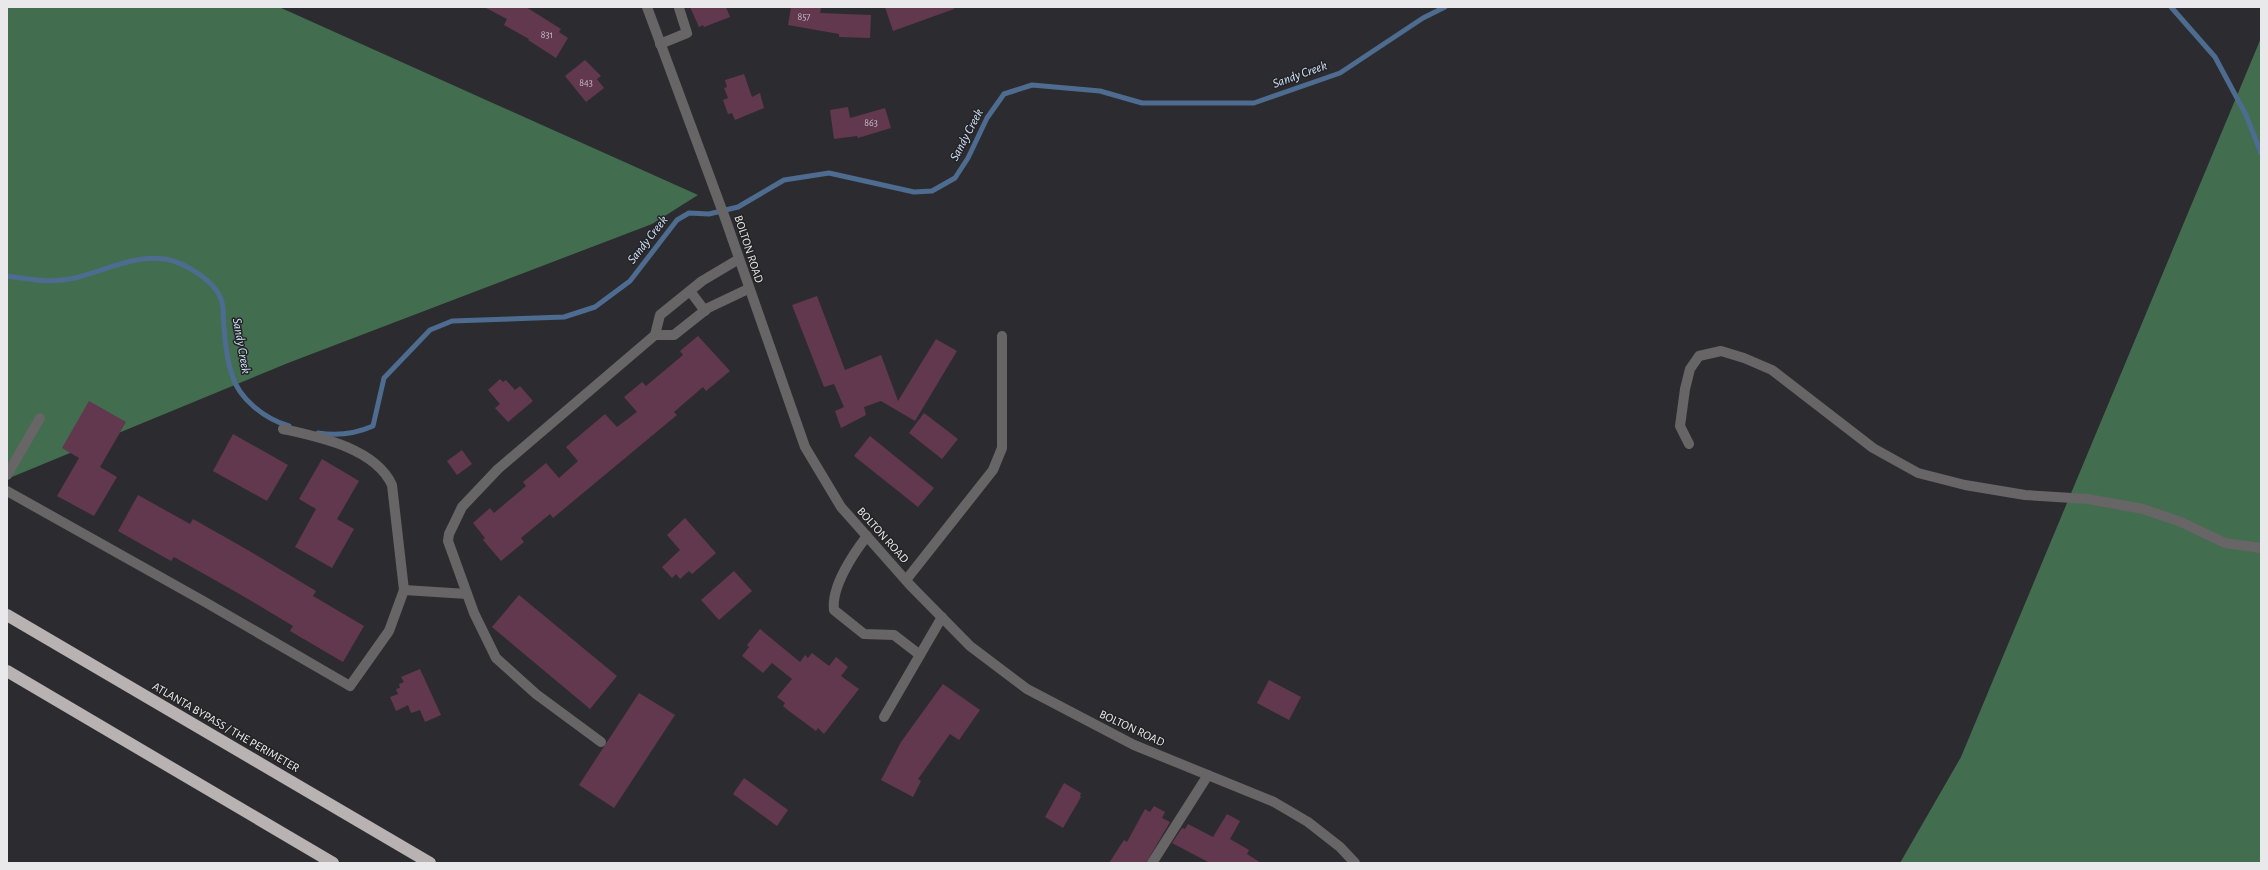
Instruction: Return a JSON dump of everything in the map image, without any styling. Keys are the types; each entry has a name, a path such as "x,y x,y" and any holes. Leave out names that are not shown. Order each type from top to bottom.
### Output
{"highway":[{"name":"ATLANTA BYPASS / THE PERIMETER","path":"7,615 430,863"},
{"path":"7,671 333,863"}],"street":[{"name":"BOLTON ROAD","path":"647,7 725,218 748,289 805,447 841,507 906,580 970,646 1028,690 1134,745 1274,802 1308,822 1340,847 1355,863"},
{"path":"660,44 686,33 679,8"},
{"path":"601,742 536,694 496,658 474,613 448,541 449,534 462,507 498,469 655,335 660,315 723,267 739,260"},
{"path":"655,335 674,335 705,311 748,289"},
{"path":"690,291 705,311"},
{"path":"906,580 993,470 1002,448 1002,336"},
{"path":"1689,444 1680,426 1685,389 1690,369 1699,356 1720,351 1744,358 1772,370 1873,448 1918,473 1965,485 2002,491 2088,499 2143,509 2181,522 2225,543 2261,548"},
{"path":"7,475 40,418"},
{"path":"7,491 205,602 350,686 389,631 404,590 392,485 386,473 375,462 328,439 283,429"},
{"path":"867,536 856,550 836,588 833,601 834,610 864,634 894,635 920,655"},
{"path":"404,590 467,594"},
{"path":"884,717 942,617"},
{"path":"1152,863 1208,775"}],"green space":[{"path":"7,7 279,7 698,195 652,224 288,363 7,479"},
{"path":"2261,38 2261,863 1900,863 1961,757"}],"building":[{"path":"484,7 526,7 561,29 559,32 568,38 556,58 528,40 529,39 504,25 507,19"},
{"path":"690,7 726,7 730,17 704,27 703,25 699,27"},
{"path":"791,7 821,8 820,13 871,15 870,38 839,37 839,34 788,25"},
{"path":"885,7 954,7 954,9 893,31"},
{"path":"585,60 601,76 597,79 604,88 586,102 565,76"},
{"path":"744,74 752,97 760,93 764,108 735,120 732,113 728,114 723,100 728,98 724,88 727,87 725,80"},
{"path":"848,107 850,118 885,108 891,128 858,138 857,136 834,139 830,110"},
{"path":"817,296 845,370 881,355 898,401 936,339 957,351 915,421 881,401 864,407 866,415 841,428 835,411 844,407 834,384 824,387 792,305"},
{"path":"698,336 730,371 706,391 703,387 674,412 677,415 553,518 550,514 521,538 524,542 501,561 483,540 485,538 473,523 490,508 494,513 526,486 523,482 546,463 559,478 578,461 566,447 605,414 617,427 637,412 624,397 642,382 646,386 683,355 680,351"},
{"path":"500,379 503,382 506,380 515,390 520,386 533,401 508,422 495,408 500,404 488,390"},
{"path":"89,401 126,422 100,467 117,477 94,516 57,496 79,458 62,448"},
{"path":"924,413 958,439 942,459 909,433"},
{"path":"233,434 288,465 267,501 213,471"},
{"path":"870,436 934,488 918,507 854,456"},
{"path":"462,450 472,464 457,475 447,461"},
{"path":"322,459 359,481 337,519 354,529 332,568 295,547 316,509 299,499"},
{"path":"138,495 190,524 193,519 246,549 316,591 313,596 364,626 343,662 290,631 293,626 243,596 174,557 171,561 118,531"},
{"path":"685,518 716,553 692,574 689,571 680,579 676,574 672,578 662,567 680,550 667,535"},
{"path":"734,571 752,591 719,620 701,600"},
{"path":"519,595 617,676 590,709 492,627"},
{"path":"760,629 800,662 805,655 808,658 812,653 829,666 836,657 848,667 841,676 859,689 824,734 818,728 816,731 789,711 783,706 785,703 777,697 792,679 772,663 763,673 742,656 749,647 747,645"},
{"path":"420,669 441,715 425,722 420,710 411,713 408,705 396,711 390,697 398,694 396,689 400,688 399,684 404,682 401,677"},
{"path":"1269,680 1301,697 1289,720 1257,703"},
{"path":"943,684 980,710 959,740 950,734 918,779 921,781 913,797 881,780 901,742"},
{"path":"639,693 675,715 614,808 579,785"},
{"path":"744,778 788,810 777,826 733,794"},
{"path":"1064,783 1081,793 1081,797 1063,828 1045,817"},
{"path":"1154,806 1165,812 1162,818 1170,822 1146,863 1109,863 1124,840 1127,842 1145,809 1150,812"},
{"path":"1227,814 1240,821 1230,839 1249,850 1247,854 1261,863 1210,863 1172,843 1182,828 1185,829 1188,824 1213,837"}],"waterway":[{"name":"Sandy Creek","path":"318,433 346,434 373,426 384,378 430,330 452,321 564,317 595,307 630,281 677,220 689,213 709,214 738,207 784,180 829,173 914,192 932,191 955,178 968,158 987,118 1004,94 1032,85 1100,91 1142,103 1254,103 1340,73 1423,18 1445,7"},
{"path":"2171,7 2215,57 2246,115 2261,153"},
{"name":"Sandy Creek","path":"7,276 54,281 82,276 141,259 165,259 181,264 199,274 214,288 219,295 223,306 226,351 235,384 240,392 262,413 280,423 289,426"}]}
